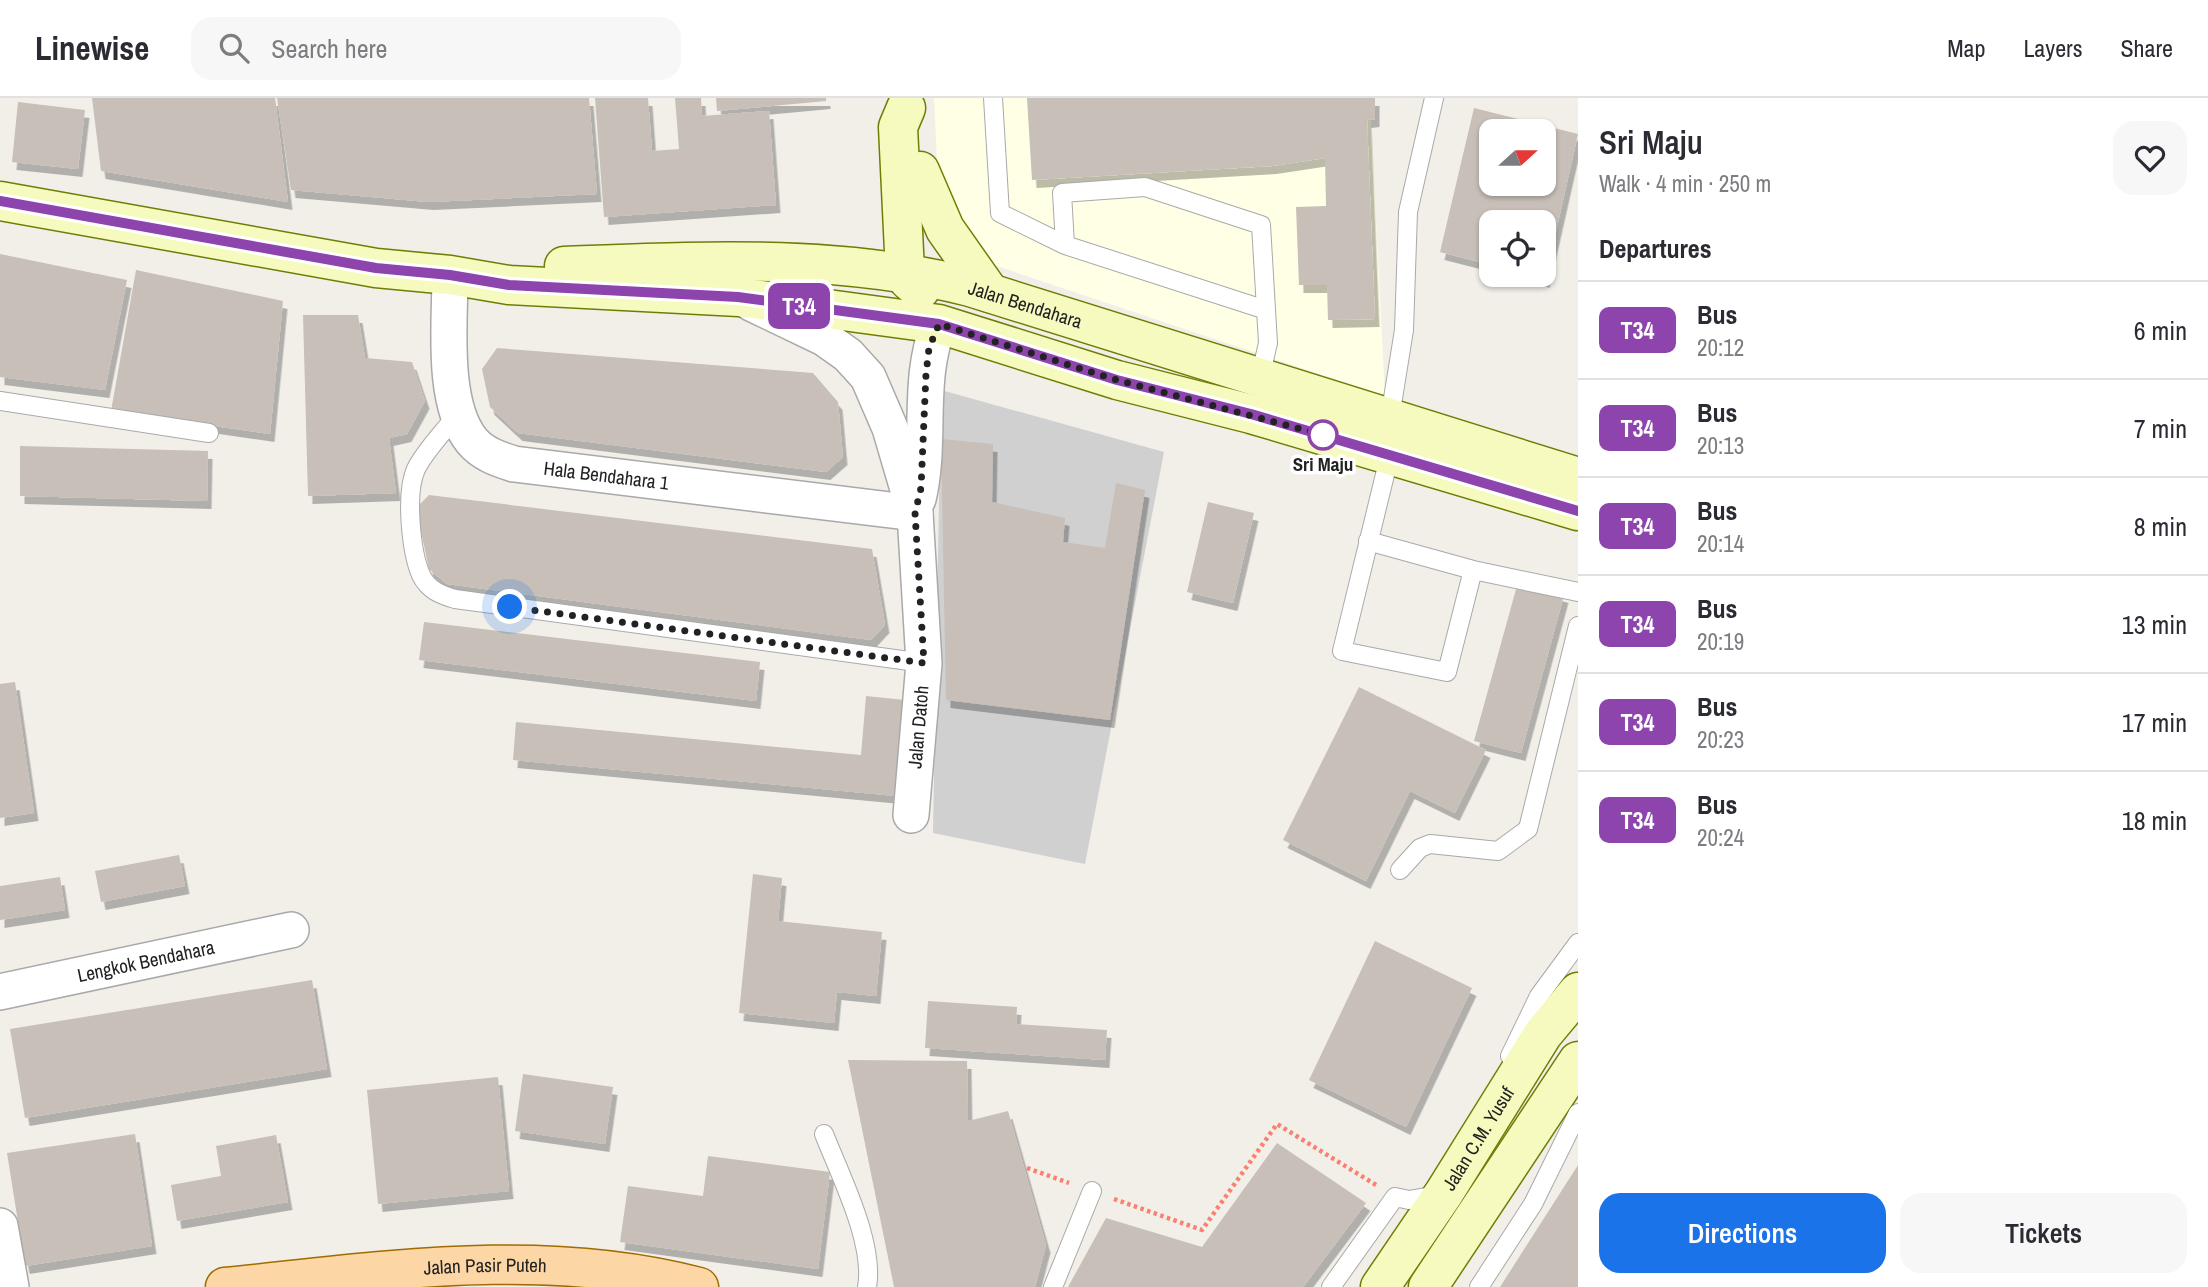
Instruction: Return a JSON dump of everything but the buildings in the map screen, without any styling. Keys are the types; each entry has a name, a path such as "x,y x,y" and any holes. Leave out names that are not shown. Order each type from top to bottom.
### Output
{"main road":[{"path":"738,297 790,292 896,295 916,279 920,171 916,125 906,103"},
{"path":"906,103 898,127 904,226 916,279 942,304 1008,326 1045,344 1080,368"},
{"path":"920,171 945,229 990,293"},
{"name":"Jalan Bendahara","path":"0,201 376,268 450,275 509,285 738,297 939,324 1080,368 1251,414 1578,511"},
{"path":"756,262 870,243 904,226"},
{"name":"Jalan Bendahara","path":"450,275 509,267 756,262 916,279 990,293 1578,477"},
{"name":"Jalan C.M. Yusuf","path":"1380,1287 1544,1034 1578,992"},
{"name":"Jalan C.M. Yusuf","path":"1428,1287 1578,1060"},
{"name":"Jalan Pasir Puteh","path":"225,1287 445,1265 560,1275 655,1275 699,1287"}],"street":[{"name":"Hala Bendahara 1","path":"450,275 451,376 458,413 471,440 491,457 514,464 915,513"},
{"name":"Jalan Datoh","path":"738,297 824,338 848,355 867,377 890,428 915,513 924,663 911,815"},
{"name":"Jalan Datoh","path":"915,513 921,488 929,348 939,324"},
{"name":"Lengkok Bendahara","path":"0,992 291,930"},
{"path":"0,1226 12,1287"}],"lane":[{"path":"993,98 1000,213 1066,245 1266,310"},
{"path":"1390,417 1404,330 1408,212 1434,98"},
{"path":"1066,245 1062,194 1146,187 1261,225 1268,343 1251,414"},
{"path":"0,401 209,433"},
{"path":"458,413 416,469 411,495 411,523 421,576 436,593 455,599 924,663"},
{"path":"1390,454 1342,651 1447,672 1473,570"},
{"path":"1368,541 1473,570 1578,592"},
{"path":"1400,870 1420,848 1430,844 1498,851 1528,829 1578,626"},
{"path":"1331,1287 1395,1197 1409,1200 1451,1181 1539,996 1578,943"},
{"path":"1479,1287 1533,1204 1578,1112"},
{"path":"824,1134 853,1205 863,1244 867,1287"},
{"path":"1053,1287 1093,1191"}],"path":[{"path":"1027,1168 1202,1230 1277,1124 1395,1197"}],"shaded area":[{"path":"934,98 1370,98 1385,396 991,264 938,183"},
{"path":"941,390 1164,452 1085,864 933,833"}],"bus line":[{"name":"T34","path":"0,201 376,268 450,275 509,285 738,297 939,324 1117,380 1251,414 1578,511"}],"place":[{"name":"Sri Maju","path":"1323,435"}],"route":[{"path":"510,607 924,663 915,513 921,488 929,348 939,324 1117,380 1323,435"}]}
